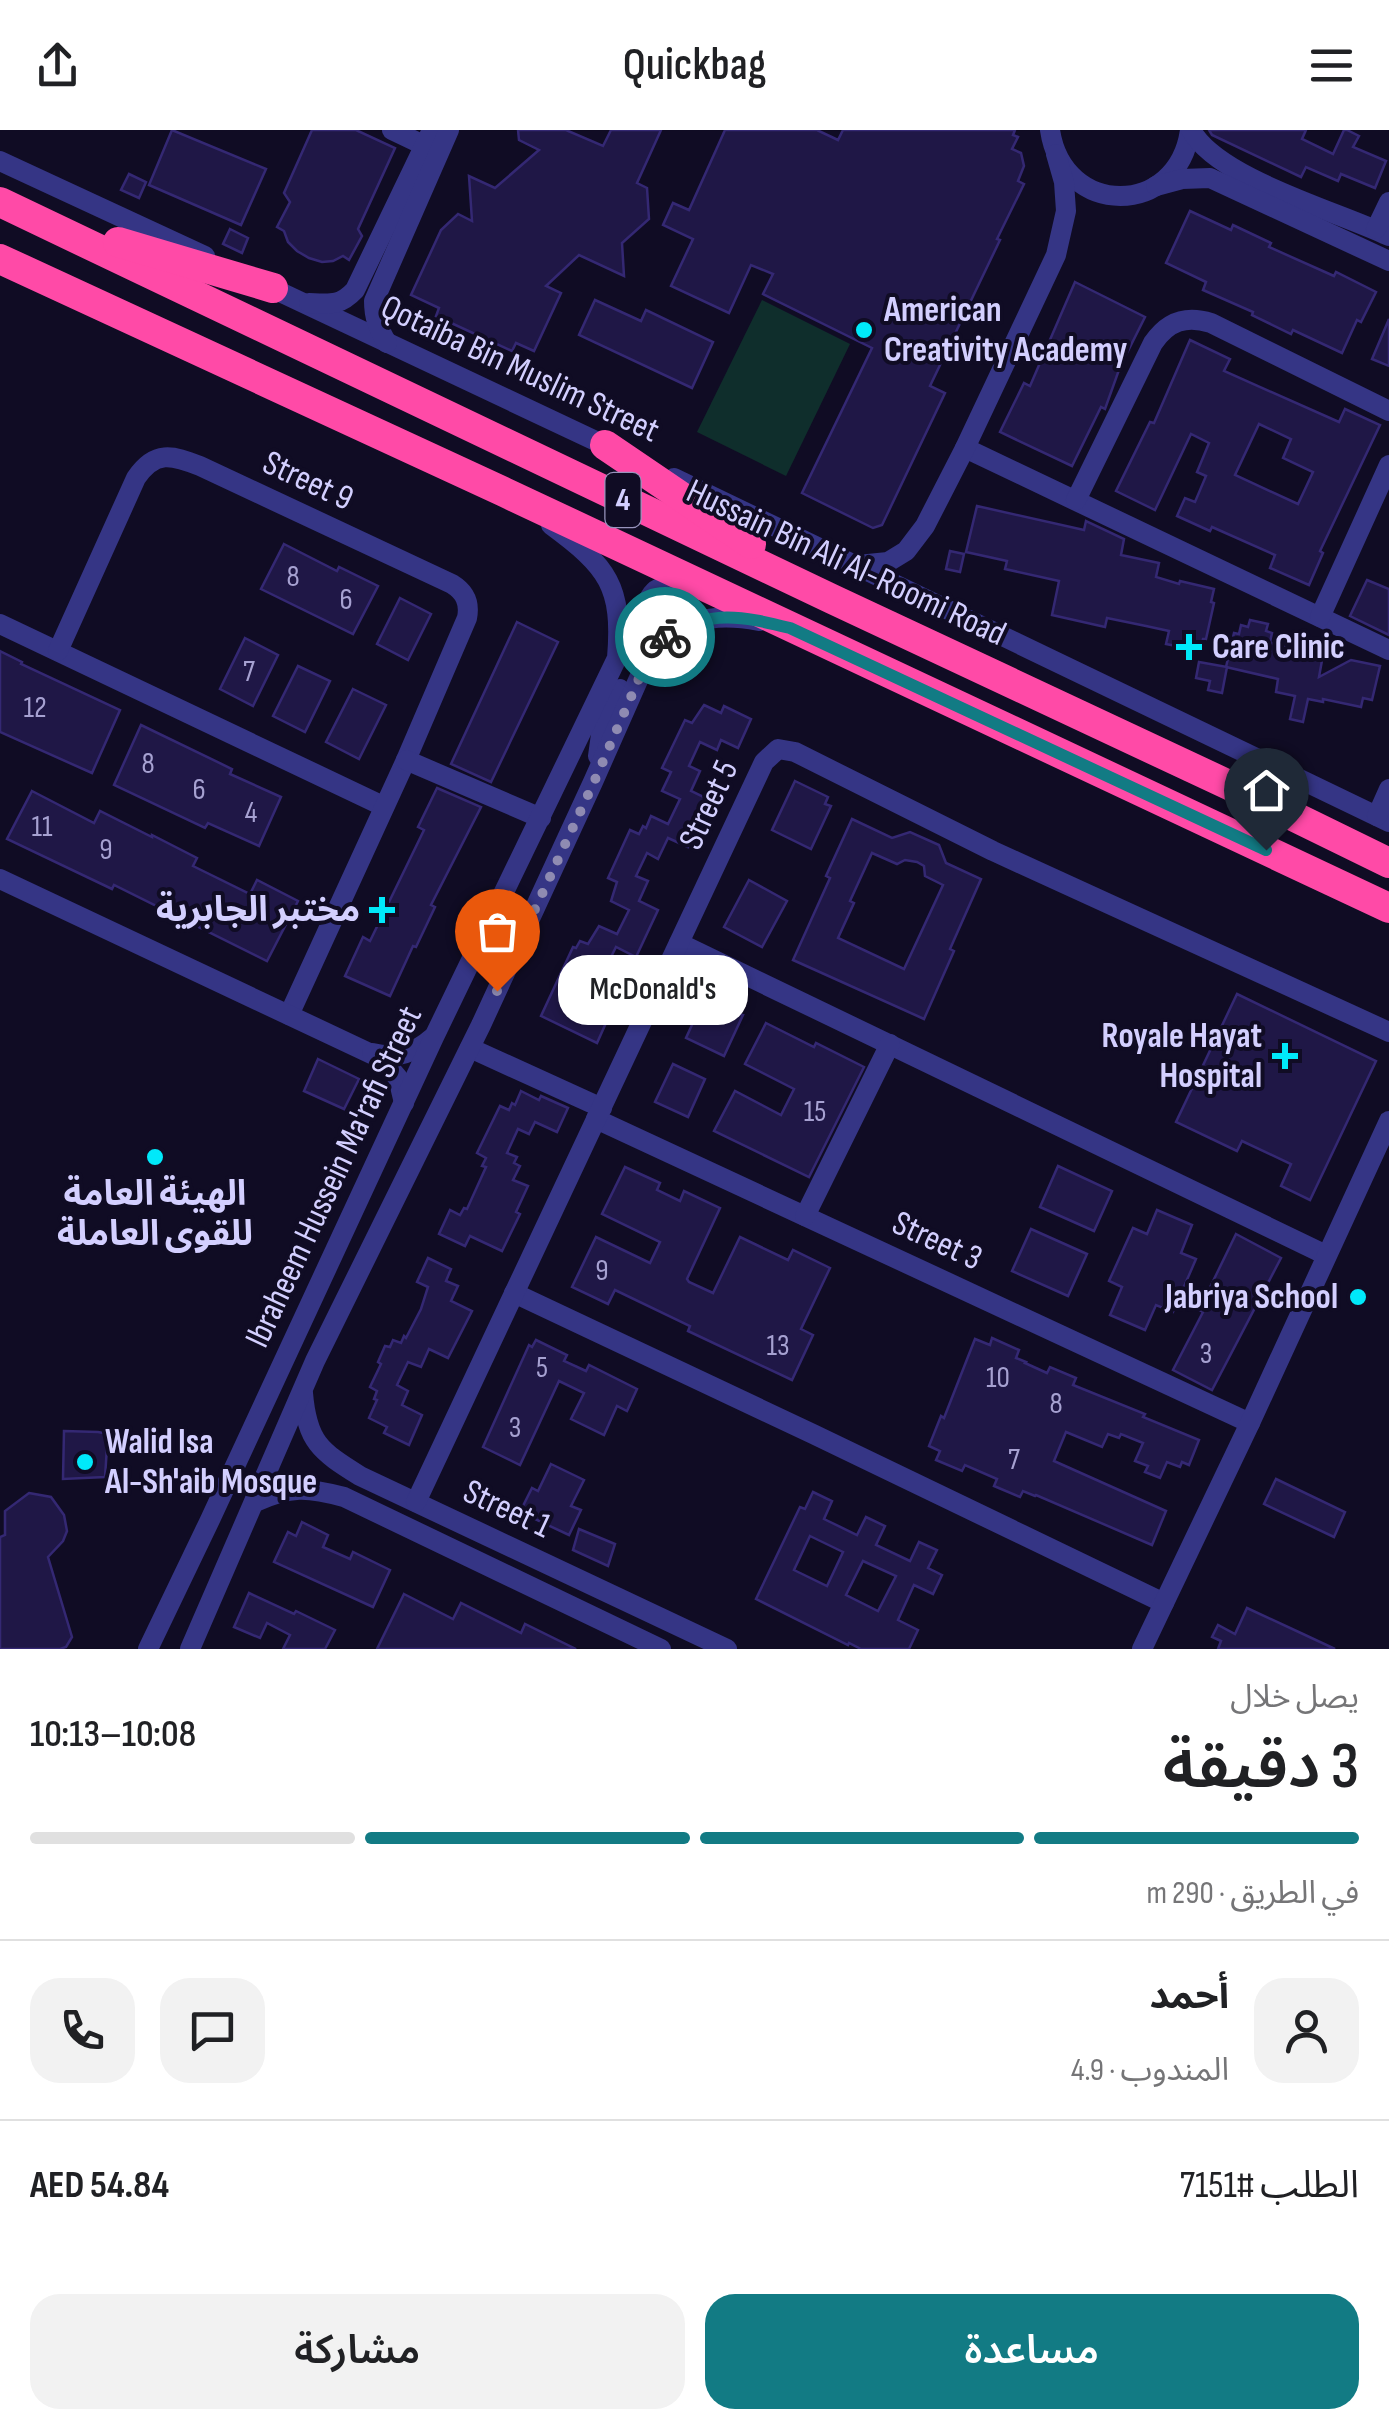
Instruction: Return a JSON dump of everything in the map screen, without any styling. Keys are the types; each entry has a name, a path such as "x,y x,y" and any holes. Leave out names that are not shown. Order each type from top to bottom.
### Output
{"highway":[{"name":"Hussain Bin Ali Al-Roomi Road","path":"0,202 1389,863"},
{"path":"28,216 273,288"},
{"name":"4","path":"0,259 1389,908"},
{"path":"605,445 832,599"},
{"path":"1248,794 1389,853"},
{"path":"1204,822 1389,925"}],"street":[{"path":"392,130 432,143"},
{"path":"304,303 338,303 355,290 432,143 449,130"},
{"path":"1156,186 1177,168 1190,130"},
{"path":"1190,130 1214,157 1243,174 1382,233 1389,202"},
{"path":"1051,139 1069,174 1099,193 1134,195 1182,179 1210,178 1389,261"},
{"path":"856,565 888,562 906,551 926,526 1056,256 1066,211 1064,182 1051,139"},
{"path":"387,342 378,328 374,301 432,143"},
{"name":"Qotaiba Bin Muslim Street","path":"0,160 1383,819"},
{"path":"1076,500 1153,343 1179,320 1195,318 1211,323 1389,411"},
{"path":"965,448 1389,650"},
{"name":"Street 9","path":"58,652 136,478 146,466 162,457 200,466 452,584 463,593 468,604 467,618 289,1015"},
{"path":"1320,617 1389,465"},
{"name":"Ibraheem Hussein Ma'rafi Street","path":"148,1649 616,658 620,623 608,580 574,542 504,492"},
{"path":"594,782 602,727 633,660 676,606 673,592 663,589 652,594 639,626 616,658"},
{"name":"Ibraheem Hussein Ma'rafi Street","path":"190,1649 315,1361 470,1048 647,660 666,636 689,623 714,617 790,628"},
{"path":"0,624 383,806"},
{"name":"Street 5","path":"416,1502 764,762 778,749 794,752 993,851 1389,1032"},
{"path":"406,760 541,818"},
{"path":"1383,819 1389,789"},
{"path":"0,879 371,1053 391,1068 403,1090 404,1103"},
{"path":"680,942 1326,1255"},
{"path":"371,1053 398,1056 424,1046 434,1037"},
{"path":"804,1216 890,1044"},
{"name":"Street 3","path":"470,1048 804,1216 1250,1423"},
{"path":"1142,1649 1389,1121"},
{"path":"315,1361 321,1332 349,1264 342,1258 327,1266"},
{"path":"514,1293 1164,1603"},
{"name":"Street 1","path":"302,1390 305,1418 316,1444 360,1476 727,1649"},
{"path":"344,1496 343,1484 347,1479 360,1476"},
{"name":"Street 1","path":"255,1502 290,1488 313,1488 344,1496 662,1649"}],"green space":[{"path":"762,300 850,344 786,476 697,432"}],"building":[{"path":"172,130 266,169 241,225 149,185"},
{"path":"312,130 356,130 395,148 358,229 362,236 349,260 343,256 322,262 309,258 297,251 277,227 290,202 284,193"},
{"path":"518,130 566,130 603,146 611,130 661,130 637,183 647,188 649,219 622,243 624,276 579,255 546,286 561,293 534,351 516,343 512,351 436,316 439,308 411,295 441,230 458,214 472,221 469,176 495,188 539,150 519,140"},
{"name":"American Creativity Academy","path":"725,130 817,130 838,140 843,130 1015,130 1013,135 1018,137 1012,149 1021,153 1024,166 1018,181 1024,184 930,386 945,393 882,525 873,528 802,493 872,348 763,294 773,274 751,265 729,313 671,286 693,239 663,225 673,203 689,210"},
{"path":"1209,130 1306,130 1302,139 1333,154 1347,130 1359,136 1353,147 1386,161 1375,188 1341,174 1338,181 1306,167 1301,177 1212,135"},
{"path":"129,174 146,182 139,198 121,190"},
{"path":"1190,211 1231,230 1233,225 1271,243 1269,247 1376,292 1342,353 1293,330 1291,334 1203,290 1206,282 1166,263"},
{"path":"230,229 248,238 242,253 223,244"},
{"path":"1075,282 1145,317 1105,409 1101,407 1072,466 1000,432 1024,383 1030,386"},
{"path":"595,300 641,321 646,310 713,342 692,388 579,335"},
{"path":"1389,319 1389,366 1372,359"},
{"path":"1190,340 1230,359 1224,371 1339,422 1345,409 1380,425 1320,551 1323,553 1309,585 1270,568 1275,555 1177,516 1185,498 1195,502 1206,476 1197,472 1209,443 1191,434 1155,510 1116,491 1150,422 1154,423","holes":["1259,424 1291,439 1283,458 1313,472 1298,504 1235,475"]},
{"path":"977,506 1084,530 1086,521 1124,539 1121,555 1159,563 1156,577 1214,589 1201,651 1166,644 1169,631 1107,618 1105,627 1052,615 1059,581 1005,569 1007,561 966,552"},
{"path":"284,544 337,571 339,567 378,586 353,634 261,589"},
{"path":"950,551 964,554 960,572 946,569"},
{"path":"1367,580 1389,589 1389,635 1350,616"},
{"path":"400,598 431,614 408,660 377,644"},
{"path":"1250,620 1268,624 1270,642 1276,645 1299,650 1300,644 1319,648 1318,654 1323,655 1319,677 1351,660 1380,666 1372,700 1363,698 1361,707 1308,699 1303,722 1290,719 1295,696 1276,692 1278,679 1226,667 1234,633 1239,634 1241,625 1248,627"},
{"path":"517,622 558,642 491,782 451,764"},
{"path":"245,638 278,655 253,706 220,689"},
{"path":"0,651 120,710 92,773 0,732"},
{"path":"1199,662 1227,667 1222,693 1208,690 1210,681 1196,678"},
{"path":"298,666 330,681 305,732 273,716"},
{"path":"353,689 386,705 359,759 326,742"},
{"path":"704,705 721,713 724,706 751,719 738,748 721,740 717,750 700,742 689,766 700,771 691,791 710,800 688,847 668,838 658,859 647,853 636,876 648,881 639,901 658,910 636,957 616,947 606,967 596,961 584,985 596,991 590,1004 610,1014 597,1043 541,1016 573,947 580,941 588,944 599,926 617,934 629,910 611,901 617,882 608,878 630,830 639,834 651,816 668,824 680,799 662,791 671,772 662,768 685,720 692,723"},
{"path":"141,725 281,797 259,846 208,823 205,828 114,785"},
{"path":"795,781 828,797 825,804 831,806 811,849 772,830"},
{"path":"437,788 481,807 390,996 345,976 363,937 370,941 424,830 418,827"},
{"path":"32,791 94,823 100,811 152,835 197,858 193,866 250,894 257,880 298,901 267,961 114,885 112,889 7,839"},
{"path":"852,819 892,838 910,832 939,845 946,863 981,879 924,1019 793,960 830,878 826,876","holes":["872,853 897,864 905,860 917,862 924,866 925,876 943,885 904,969 838,938"]},
{"path":"749,880 787,901 762,947 724,927"},
{"path":"708,990 742,1007 739,1014 743,1015 724,1056 686,1038"},
{"path":"1237,994 1376,1061 1310,1200 1281,1186 1291,1164 1242,1141 1237,1151 1176,1122"},
{"path":"766,1023 864,1067 809,1177 714,1131 735,1091 781,1115 794,1089 745,1064"},
{"path":"318,1059 359,1079 344,1109 304,1091"},
{"path":"673,1064 705,1079 688,1117 655,1102"},
{"path":"521,1091 568,1108 557,1132 535,1122 529,1134 518,1129 507,1153 517,1157 514,1163 520,1166 513,1180 528,1186 502,1251 470,1236 465,1246 439,1234 450,1210 460,1215 467,1209 486,1167 482,1166 486,1158 477,1153 500,1106 509,1110"},
{"path":"1058,1166 1112,1191 1094,1231 1040,1207"},
{"path":"625,1167 660,1183 657,1190 680,1201 684,1191 720,1208 687,1279 689,1282 713,1293 740,1237 788,1260 793,1250 830,1268 801,1329 813,1335 792,1380 688,1331 690,1326 615,1290 608,1304 572,1287 596,1237 650,1263 660,1242 602,1214"},
{"path":"1157,1210 1192,1225 1181,1253 1196,1259 1173,1312 1156,1305 1145,1330 1110,1315 1122,1287 1109,1281 1133,1228 1147,1234"},
{"path":"1031,1229 1087,1254 1068,1296 1012,1271"},
{"path":"1236,1234 1281,1258 1212,1390 1173,1370"},
{"path":"428,1258 451,1269 446,1281 458,1286 451,1301 472,1311 448,1358 429,1349 421,1367 408,1362 397,1385 408,1391 402,1405 422,1415 409,1445 384,1433 387,1427 369,1418 377,1400 377,1391 370,1387 385,1346 406,1338 421,1309 428,1287 417,1282"},
{"path":"992,1338 1019,1350 1016,1358 1025,1363 1047,1373 1050,1367 1076,1378 1073,1385 1199,1440 1189,1465 1182,1462 1180,1467 1167,1462 1160,1478 1145,1472 1148,1466 1135,1461 1143,1443 1121,1434 1119,1438 1108,1434 1102,1447 1066,1432 1054,1461 1166,1511 1152,1545 1036,1495 1023,1491 1020,1497 994,1486 997,1479 965,1465 962,1471 936,1460 940,1451 929,1446 975,1339 990,1345"},
{"path":"536,1340 567,1355 564,1361 586,1371 589,1365 637,1389 627,1411 617,1406 604,1435 571,1419 584,1393 559,1381 520,1465 483,1447 529,1345 532,1347"},
{"name":"Walid Isa Al-Sh'aib Mosque","path":"64,1431 136,1439 135,1448 107,1447 105,1477 63,1479"},
{"path":"551,1464 584,1480 571,1506 581,1510 569,1535 520,1512 532,1488 538,1491"},
{"path":"1276,1479 1345,1512 1334,1537 1264,1504"},
{"path":"813,1492 832,1501 824,1519 857,1535 866,1517 885,1526 876,1545 910,1561 919,1542 937,1550 928,1568 942,1575 933,1594 914,1585 898,1620 918,1630 909,1649 861,1649 848,1645 756,1599 800,1507 805,1509","holes":["810,1536 843,1552 827,1586 794,1570","863,1561 896,1576 878,1611 846,1595"]},
{"path":"29,1493 51,1497 64,1515 67,1531 48,1557 72,1637 60,1649 0,1649 0,1537 5,1535 5,1511"},
{"path":"302,1522 328,1535 323,1547 350,1559 353,1552 390,1570 373,1607 274,1562 288,1532 296,1536"},
{"path":"579,1529 615,1544 608,1566 573,1550"},
{"path":"249,1593 335,1630 325,1649 283,1649 290,1635 267,1623 260,1638 234,1627"},
{"path":"404,1594 453,1619 461,1603 521,1633 525,1624 576,1649 377,1649"},
{"path":"1247,1608 1335,1649 1218,1649 1221,1641 1212,1637 1218,1625 1235,1634"}],"way so far":[{"path":"497,991 647,660 665,637"}],"place":[{"name":"American Creativity Academy","path":"864,330"},
{"name":"Care Clinic","path":"1189,647"},
{"name":"مختبر الجابرية","path":"382,910"},
{"name":"McDonald's","path":"497,991"},
{"name":"Royale Hayat Hospital","path":"1285,1056"},
{"name":"الهيئة العامة للقوى العاملة","path":"155,1157"},
{"name":"Jabriya School","path":"1358,1297"},
{"name":"Walid Isa Al-Sh'aib Mosque","path":"85,1462"}],"route":[{"path":"665,637 689,623 714,617 730,616 790,628 1266,850"}]}
